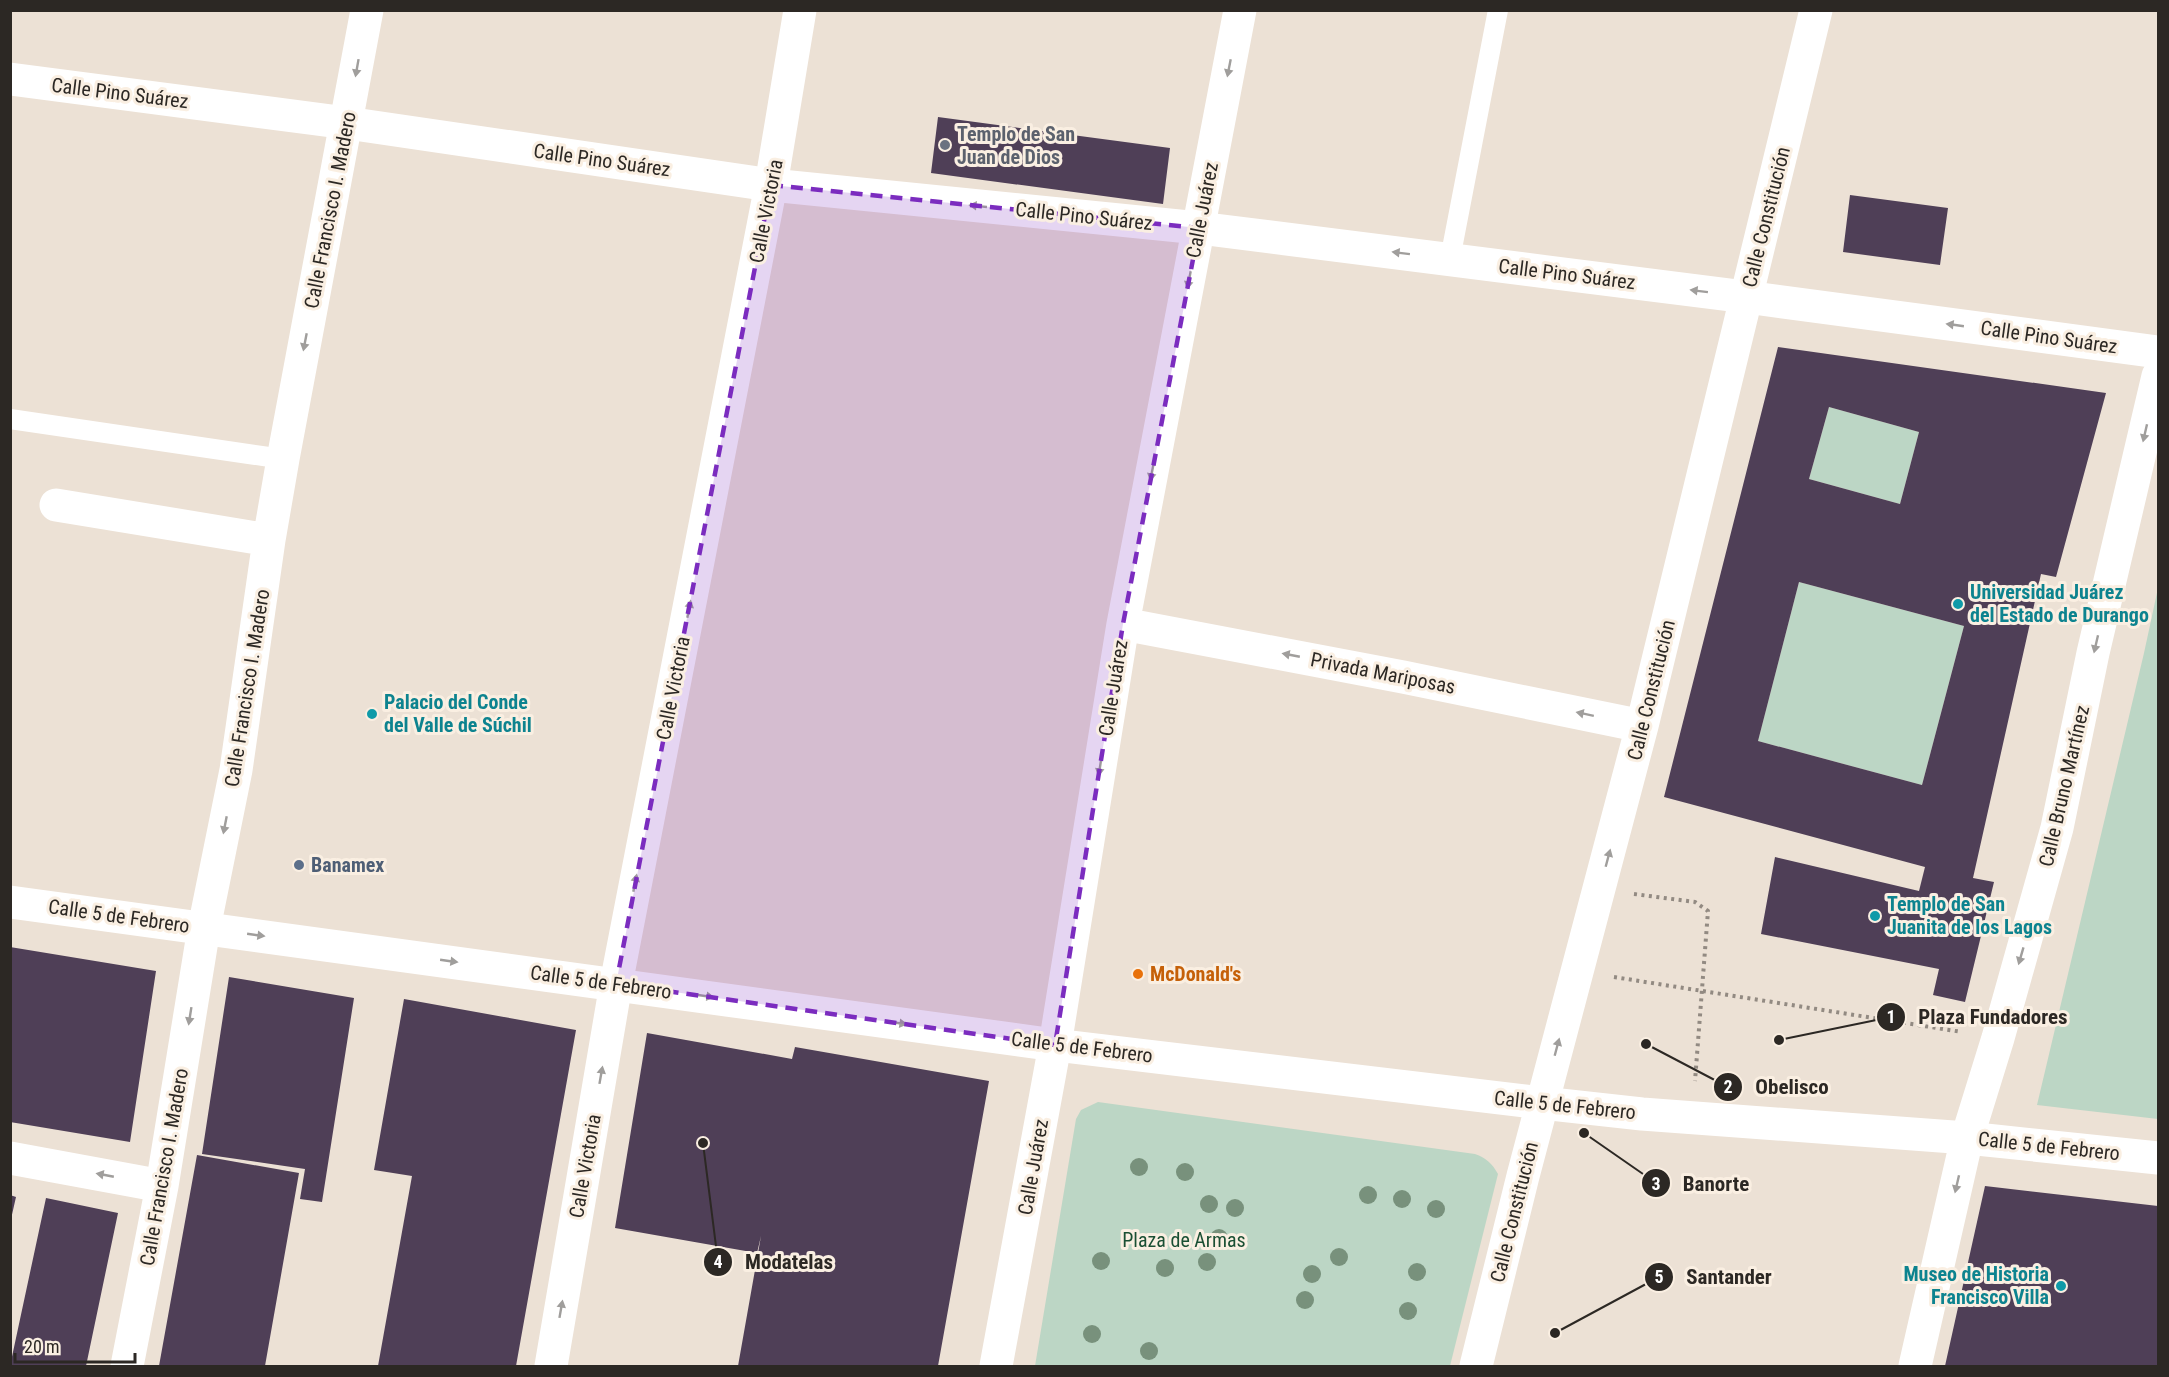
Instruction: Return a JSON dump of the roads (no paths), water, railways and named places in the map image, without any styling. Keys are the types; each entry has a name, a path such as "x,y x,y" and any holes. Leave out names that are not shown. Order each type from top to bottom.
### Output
{"street":[{"name":"Calle Francisco I. Madero","path":"127,1366 162,1186 204,928 236,770 283,459 367,10"},
{"name":"Calle Victoria","path":"552,1366 616,984 771,185 800,10"},
{"name":"Calle Juárez","path":"996,1366 1055,1045 1123,624 1240,10"},
{"name":"Calle Constitución","path":"1476,1366 1542,1103 1642,726 1816,10"},
{"name":"Calle Pino Suárez","path":"10,79 347,123 771,185 1199,228 2158,352"},
{"name":"Calle Bruno Martínez","path":"1915,1366 1967,1138 1998,1038 2057,828 2094,653 2158,376"},
{"path":"56,505 269,540"},
{"name":"Privada Mariposas","path":"1123,624 1403,677 1642,726"},
{"name":"Calle 5 de Febrero","path":"10,902 1055,1045 1542,1103 1692,1118 1967,1138 2158,1158"},
{"path":"10,1158 162,1186"}],"lane":[{"path":"1450,259 1498,10"},
{"path":"10,419 283,459"}],"place":[{"name":"Templo de San Juan de Dios","path":"945,145"},
{"name":"Universidad Juárez del Estado de Durango","path":"1958,604"},
{"name":"Palacio del Conde del Valle de Súchil","path":"372,714"},
{"name":"Banamex","path":"299,865"},
{"name":"Templo de San Juanita de los Lagos","path":"1875,916"},
{"name":"McDonald's","path":"1138,974"},
{"name":"Plaza Fundadores","path":"1779,1040"},
{"name":"Obelisco","path":"1646,1044"},
{"name":"Banorte","path":"1584,1133"},
{"name":"Modatelas","path":"703,1143"},
{"name":"Museo de Historia Francisco Villa","path":"2061,1286"},
{"name":"Santander","path":"1555,1333"}],"park label":[{"name":"Plaza de Armas","path":"1184,1240"}]}
